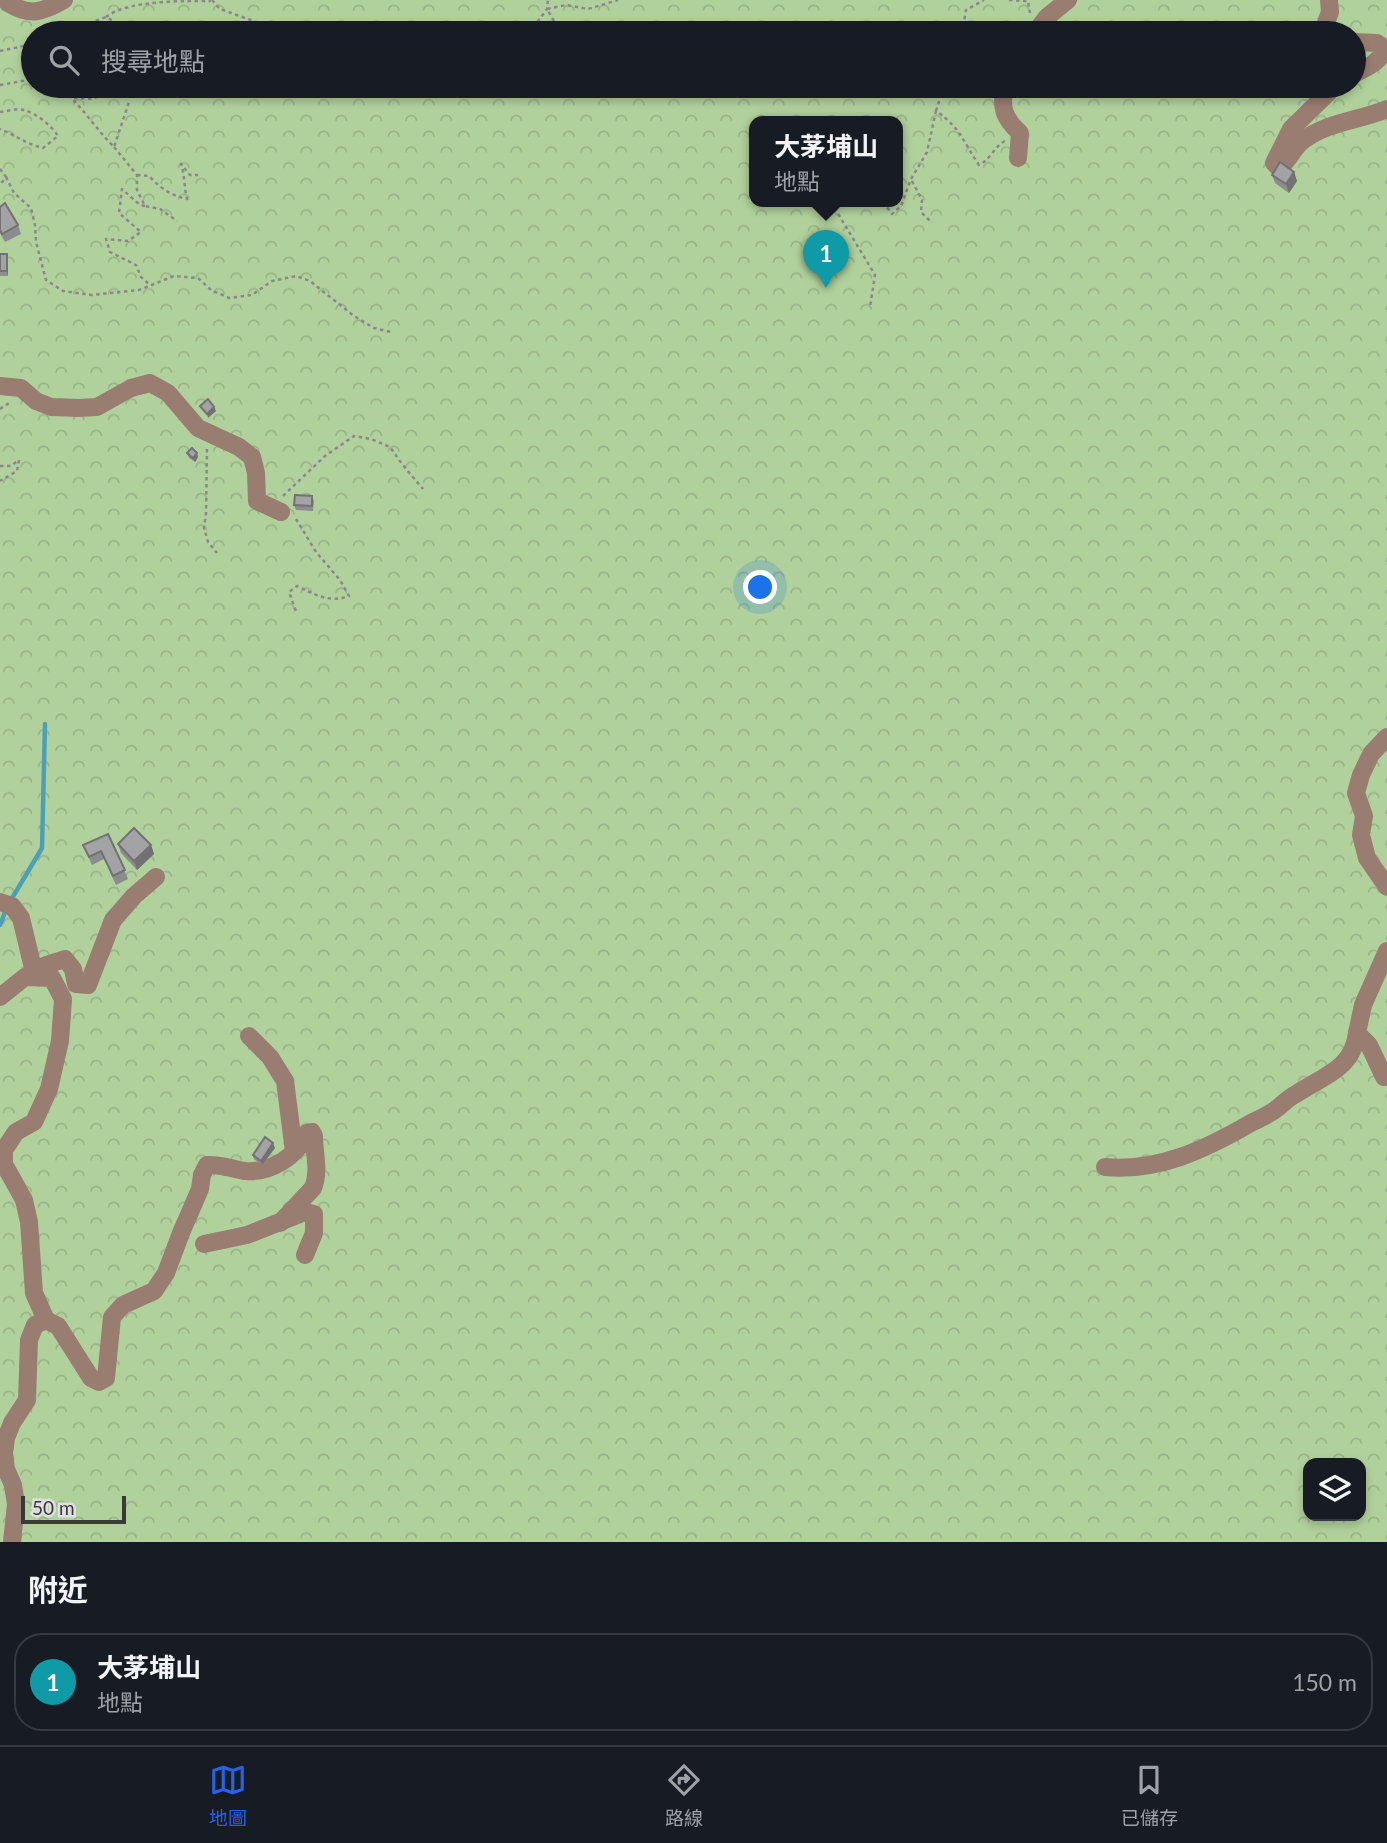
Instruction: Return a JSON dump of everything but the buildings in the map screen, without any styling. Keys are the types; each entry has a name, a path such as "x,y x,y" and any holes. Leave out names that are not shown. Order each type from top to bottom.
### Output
{"street":[{"path":"4,5 28,0"},
{"path":"4,5 23,12 46,10 64,0"},
{"path":"1042,21 1068,0"},
{"path":"1327,21 1330,12 1329,0"},
{"path":"1366,43 1377,43 1384,48 1383,54 1366,67"},
{"path":"1002,98 1007,121 1020,133 1018,158"},
{"path":"1323,98 1291,129 1273,163 1279,168 1299,144 1318,132 1338,123 1387,109"},
{"path":"0,386 21,388 36,401 51,407 79,408 97,407 131,388 150,383 168,393 198,428 239,447 252,457 256,473 257,501 278,511"},
{"path":"1387,737 1370,754 1356,793 1364,816 1361,835 1367,858 1387,887"},
{"path":"0,997 30,974 65,959 72,969 76,984 88,985 113,920 134,896 156,877"},
{"path":"6,904 21,918 30,974"},
{"path":"1105,1167 1124,1169 1171,1161 1206,1149 1274,1111 1307,1086 1328,1077 1348,1060 1356,1047 1363,1005 1387,951"},
{"path":"30,974 52,978 63,999 60,1041 49,1089 34,1122 16,1132 4,1150 4,1164 24,1200 29,1222 34,1293 46,1320 58,1326 91,1378 99,1382 106,1378 112,1317 123,1305 154,1290 166,1273 207,1165 218,1164 242,1171 257,1171 282,1163 303,1142 307,1133 312,1132 318,1169 316,1181 313,1188 280,1223"},
{"path":"1357,1033 1369,1045 1384,1077"},
{"path":"249,1036 270,1057 285,1082 294,1151"},
{"path":"204,1244 247,1236 305,1212 314,1214 314,1233 304,1255"},
{"path":"8,1539 16,1504 13,1485 6,1469 6,1438 27,1400 29,1340 35,1325 46,1320"}],"path":[{"path":"538,21 547,9 548,0"},
{"path":"547,9 566,5 587,9 618,0"},
{"path":"964,21 966,10 984,0"},
{"path":"1009,0 1028,1 1032,21"},
{"path":"93,21 129,7 158,2 212,1 220,9 253,21"},
{"path":"547,9 554,21"},
{"path":"106,16 113,21"},
{"path":"0,51 21,47"},
{"path":"0,85 21,81"},
{"path":"74,98 95,98"},
{"path":"74,98 97,131 137,175 137,190 145,206"},
{"path":"903,201 911,179 927,152 940,98"},
{"path":"114,147 129,102"},
{"path":"0,112 23,109 42,119 58,136 43,148 27,144 0,129"},
{"path":"936,111 952,122 967,141 979,165 987,161 998,145 1020,133"},
{"path":"137,175 149,176 177,197 187,199 181,164 190,175 198,175"},
{"path":"0,169 14,193 31,208 46,281 63,292 92,295 139,290 174,276 198,278 211,290 229,298 253,295 272,281 296,276 310,281 354,316 374,328 391,332"},
{"path":"0,185 6,177"},
{"path":"911,179 922,200 921,212 932,223"},
{"path":"150,285 141,277 136,265 110,252 106,239 128,241 141,232 119,213 122,189 140,205 160,209 177,221"},
{"path":"834,207 876,275 870,307"},
{"path":"887,207 892,214 900,207"},
{"path":"205,431 208,457 204,528 208,542 217,553"},
{"path":"297,614 289,592 297,586 325,599 339,600 349,596 294,517 278,511 285,494 296,482 338,445 354,436 390,447 424,489"},
{"path":"0,466 11,466 19,460 17,471 0,481"}],"green space":[{"path":"0,0 1387,0 1387,1542 0,1542"}],"waterway":[{"path":"11,900 42,848 45,724"},
{"path":"0,925 7,907"}],"place":[{"name":"大茅埔山","path":"826,288"}]}
